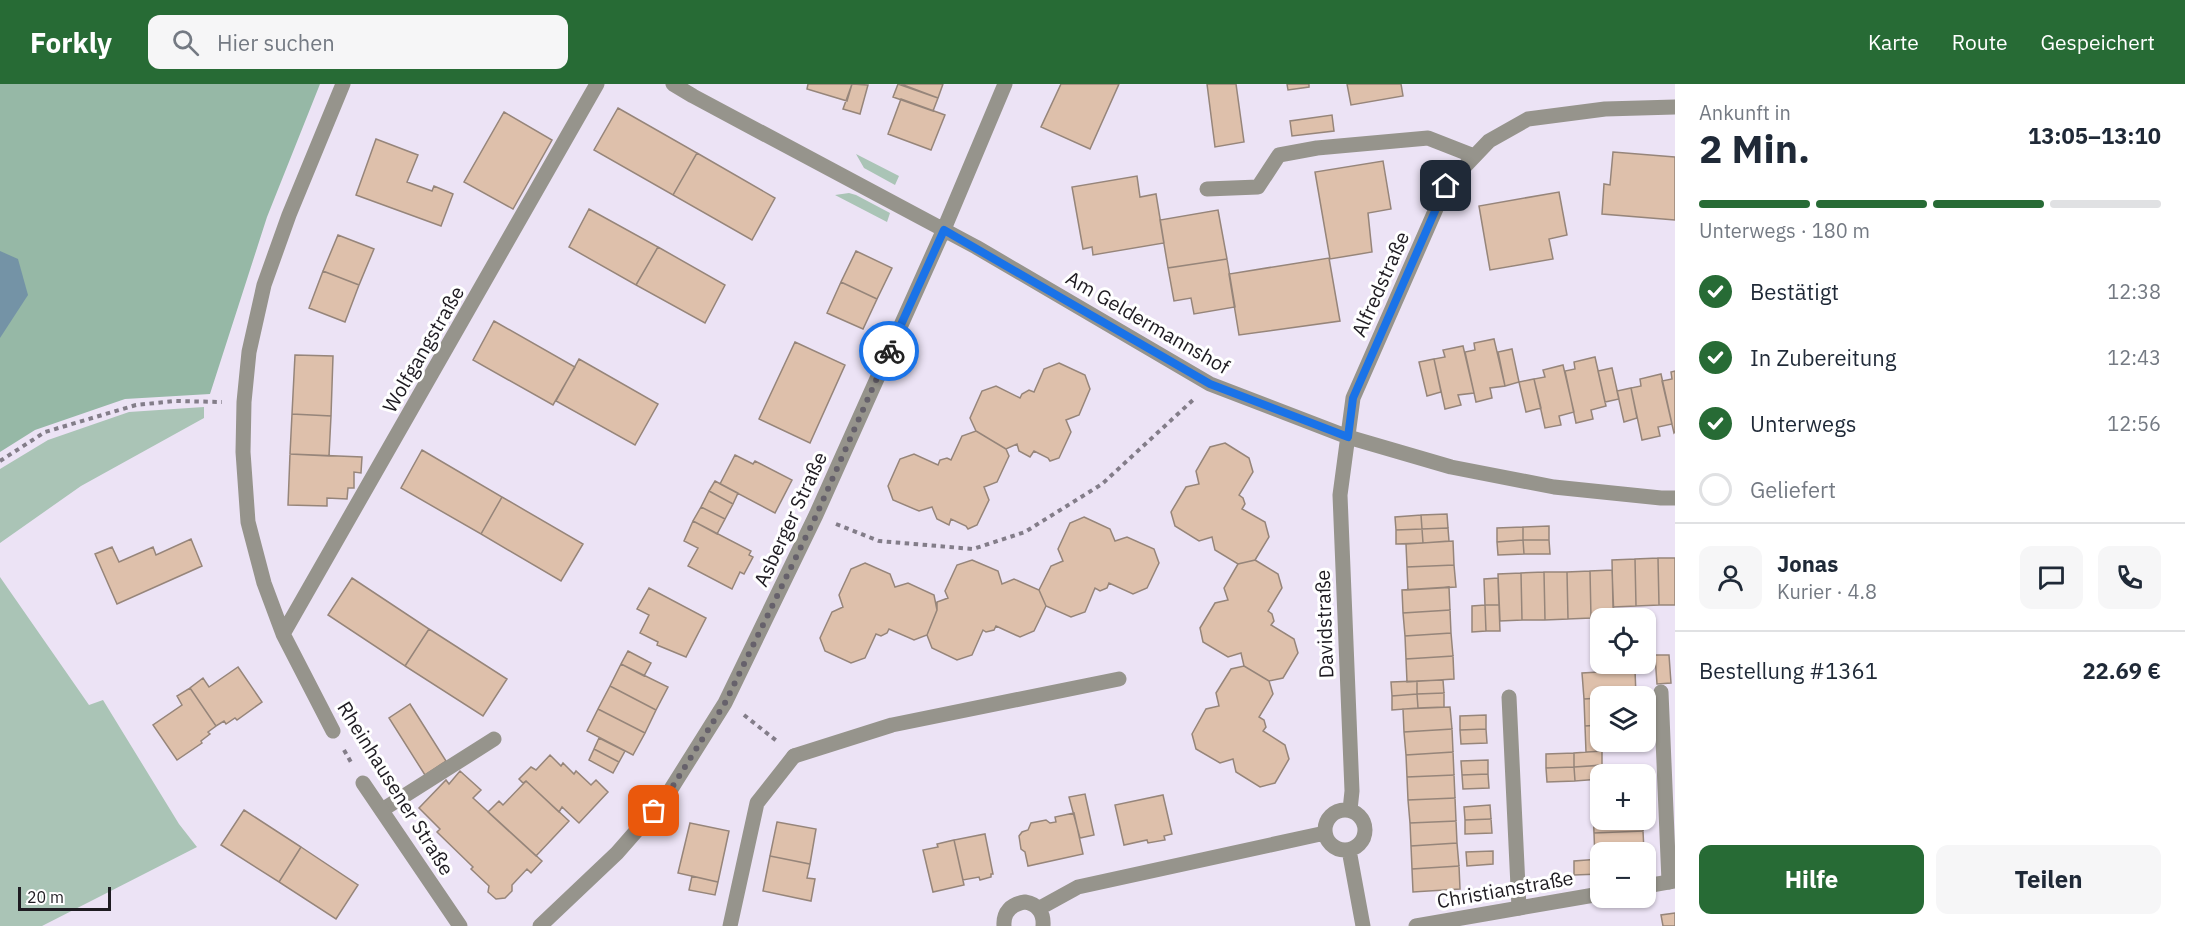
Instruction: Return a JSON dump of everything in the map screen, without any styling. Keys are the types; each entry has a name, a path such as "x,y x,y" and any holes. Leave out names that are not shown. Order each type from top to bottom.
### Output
{"street":[{"name":"Rheinhausener Straße","path":"333,731 284,634 264,583 248,522 243,452 244,402 249,352 264,285 289,215 343,84"},
{"name":"Wolfgangstraße","path":"284,634 597,84"},
{"name":"Am Geldermannshof","path":"674,84 944,230 1210,384 1348,437 1451,467 1542,485 1675,498"},
{"name":"Asberger Straße","path":"540,926 617,853 666,797 725,703 816,516 944,230 1005,84"},
{"name":"Alfredstraße","path":"1348,437 1353,398 1446,186 1474,156 1489,141 1528,118 1605,109 1675,107"},
{"path":"1207,189 1258,187 1279,155 1317,148 1428,138 1474,156"},
{"name":"Davidstraße","path":"1348,437 1340,495 1352,791 1350,810"},
{"path":"730,926 757,803 794,756 892,725 1119,679"},
{"path":"1656,884 1672,881 1661,692"},
{"path":"1509,697 1520,908"},
{"path":"382,810 494,739"},
{"name":"Rheinhausener Straße","path":"363,783 460,926"},
{"path":"1350,810 1362,819 1365,830 1362,840 1349,850 1338,849 1326,838 1327,822 1333,813 1350,810"},
{"path":"1038,909 1078,887 1325,833"},
{"path":"1349,850 1363,926"},
{"name":"Christianstraße","path":"1416,926 1590,896"},
{"path":"1004,926 1007,912 1014,905 1030,903 1042,913 1043,926"}],"path":[{"path":"816,516 879,541 973,549 1025,532 1102,484 1210,384"},
{"path":"0,461 45,432 136,405 174,401 244,402"},
{"path":"725,703 758,724 794,756"},
{"name":"Rheinhausener Straße","path":"333,731 363,783"}],"green space":[{"path":"0,84 320,84 267,217 210,394 125,399 35,430 0,452"},
{"path":"856,154 899,176 895,185 864,168"},
{"path":"849,193 890,213 887,222 835,195"},
{"path":"204,407 204,418 81,486 0,543 0,469 48,440 129,412"},
{"path":"0,577 89,705 103,700 179,824 197,847 42,926 0,926"}],"water":[{"path":"0,251 18,259 28,295 0,338"}],"building":[{"path":"808,84 852,84 847,101 807,89"},
{"path":"852,84 868,85 860,114 843,109"},
{"path":"898,84 938,98 933,111 893,97"},
{"path":"901,84 943,84 938,98"},
{"path":"1061,84 1119,84 1090,149 1041,127"},
{"path":"1207,84 1236,84 1244,142 1215,147"},
{"path":"1287,84 1309,84 1309,87 1288,90"},
{"path":"1347,84 1401,84 1403,96 1351,105"},
{"path":"901,99 945,115 931,150 888,134"},
{"path":"618,108 697,153 673,195 594,150"},
{"path":"504,112 552,140 513,209 464,182"},
{"path":"1332,115 1334,131 1292,136 1290,121"},
{"path":"376,139 418,155 407,182 432,191 434,186 453,194 441,226 356,195"},
{"path":"1613,152 1675,157 1675,220 1602,214 1604,184 1610,185"},
{"path":"697,153 775,198 752,240 673,195"},
{"path":"1383,161 1391,209 1368,213 1372,252 1330,259 1315,172"},
{"path":"1137,176 1140,197 1156,194 1164,243 1093,255 1092,247 1083,249 1072,187"},
{"path":"1559,192 1567,235 1549,239 1553,259 1490,270 1479,206"},
{"path":"589,209 658,247 636,285 569,247"},
{"path":"1218,210 1227,259 1168,268 1160,220"},
{"path":"338,235 374,249 359,285 323,271"},
{"path":"658,247 725,285 705,323 636,285"},
{"path":"856,251 892,268 877,299 841,282"},
{"path":"1329,258 1340,321 1239,335 1229,274"},
{"path":"1227,259 1235,307 1194,314 1191,298 1174,301 1168,268"},
{"path":"323,271 359,285 345,322 309,308"},
{"path":"841,282 877,299 863,329 827,313"},
{"path":"494,321 575,367 553,405 473,360"},
{"path":"1494,339 1505,386 1490,388 1492,398 1476,402 1465,352 1475,350 1474,343"},
{"path":"795,342 845,365 810,443 759,419"},
{"path":"1463,346 1474,393 1458,395 1461,405 1445,409 1434,359 1445,357 1443,350"},
{"path":"1512,349 1519,382 1505,386 1498,352"},
{"path":"295,355 333,356 331,416 292,414"},
{"path":"1595,357 1606,406 1591,410 1593,419 1576,423 1565,371 1575,369 1574,362"},
{"path":"579,359 658,404 635,445 556,401"},
{"path":"1434,359 1441,392 1427,396 1419,362"},
{"path":"1059,363 1085,375 1090,389 1079,415 1066,420 1071,432 1059,458 1050,461 1034,451 1030,457 1019,451 1017,444 1006,449 976,431 970,418 982,391 996,386 1020,398 1029,390 1034,392 1044,369"},
{"path":"1563,365 1574,412 1559,416 1561,425 1545,428 1534,379 1545,377 1543,370"},
{"path":"1612,368 1619,399 1605,402 1598,371"},
{"path":"1675,371 1674,433 1662,381 1672,379 1671,372"},
{"path":"1661,374 1672,424 1658,427 1660,436 1642,440 1631,388 1641,386 1640,379"},
{"path":"1534,379 1541,408 1526,412 1519,382"},
{"path":"1631,388 1637,418 1624,422 1617,391"},
{"path":"292,414 331,416 329,456 290,454"},
{"path":"976,431 1006,449 1009,456 997,482 984,487 989,500 977,525 968,529 951,519 949,525 937,519 932,507 919,511 893,500 888,486 900,459 914,454 938,465 940,460 947,458 951,460 962,436"},
{"path":"1225,443 1249,458 1253,472 1239,495 1245,504 1242,509 1265,522 1269,537 1255,560 1238,564 1215,550 1212,537 1199,541 1175,526 1171,512 1186,487 1199,484 1196,471 1210,447"},
{"path":"422,450 502,497 481,534 401,488"},
{"path":"290,454 362,457 361,473 354,472 354,488 348,488 347,499 327,498 327,506 288,505"},
{"path":"735,455 753,464 755,461 792,480 775,513 720,484"},
{"path":"715,481 738,493 733,504 709,491"},
{"path":"709,491 733,504 725,519 701,507"},
{"path":"502,497 583,544 561,581 481,534"},
{"path":"701,507 725,519 717,534 693,521"},
{"path":"1447,514 1448,528 1422,529 1421,515"},
{"path":"1421,515 1422,529 1396,530 1395,517"},
{"path":"1084,517 1110,529 1115,541 1127,537 1154,549 1159,563 1147,588 1133,594 1109,583 1107,588 1100,591 1095,588 1085,612 1071,617 1046,606 1039,590 1051,566 1063,561 1058,549 1070,523"},
{"path":"693,521 751,551 749,555 753,557 744,574 740,572 732,589 688,566 698,548 684,541"},
{"path":"1549,526 1549,540 1523,540 1523,527"},
{"path":"1523,527 1523,540 1497,542 1497,528"},
{"path":"1448,528 1449,541 1423,543 1422,529"},
{"path":"1422,529 1423,543 1396,544 1396,530"},
{"path":"191,539 202,566 117,604 95,554 112,547 119,562 153,547 156,555"},
{"path":"1523,540 1524,554 1498,555 1497,542"},
{"path":"1523,540 1549,540 1550,554 1524,554"},
{"path":"1453,541 1454,565 1407,567 1406,544"},
{"path":"1658,558 1675,558 1675,605 1659,605"},
{"path":"1658,558 1659,605 1636,606 1635,559"},
{"path":"1635,559 1636,606 1613,607 1612,560"},
{"path":"972,560 998,571 1002,584 1014,579 1039,590 1046,606 1034,631 1020,637 996,626 994,630 986,632 983,630 972,655 957,660 932,648 927,635 937,610 937,602 948,598 945,591 957,565"},
{"path":"1255,560 1278,574 1282,588 1268,611 1272,614 1274,621 1271,625 1294,639 1298,653 1283,678 1269,681 1244,666 1241,653 1228,657 1203,642 1200,628 1215,603 1228,600 1224,588 1238,564"},
{"path":"865,563 890,574 895,587 908,583 934,595 937,610 927,635 914,640 889,629 881,636 876,634 865,658 851,663 825,651 820,638 832,612 843,607 839,595 851,569"},
{"path":"1454,565 1456,587 1408,590 1407,567"},
{"path":"1612,570 1614,608 1591,608 1590,571"},
{"path":"1590,571 1590,618 1568,619 1567,572"},
{"path":"1544,572 1567,572 1568,619 1545,620"},
{"path":"1544,572 1545,620 1522,620 1521,573"},
{"path":"1521,573 1522,620 1500,621 1498,574"},
{"path":"352,578 429,629 405,666 328,615"},
{"path":"1498,578 1499,605 1485,605 1484,579"},
{"path":"1449,587 1450,610 1403,613 1402,590"},
{"path":"649,588 706,618 686,657 657,645 658,642 640,633 649,615 637,609"},
{"path":"1485,605 1486,631 1472,632 1472,606"},
{"path":"1485,605 1499,605 1500,631 1486,631"},
{"path":"1450,610 1451,633 1405,636 1403,613"},
{"path":"429,629 507,679 483,716 405,666"},
{"path":"1451,633 1453,656 1406,659 1405,636"},
{"path":"628,651 651,663 644,676 621,664"},
{"path":"1656,655 1669,655 1671,683 1657,684"},
{"path":"1453,656 1454,679 1407,682 1406,659"},
{"path":"621,664 668,687 656,710 610,686"},
{"path":"1244,666 1269,681 1273,694 1259,717 1264,720 1266,727 1263,731 1285,745 1289,759 1275,783 1260,787 1236,772 1233,759 1220,763 1196,749 1192,734 1206,709 1219,706 1216,693 1231,669"},
{"path":"238,667 262,702 237,720 235,718 226,724 224,721 216,726 190,688 203,678 209,687"},
{"path":"1582,673 1635,674 1636,686 1590,686 1590,699 1584,699"},
{"path":"1443,680 1444,693 1417,694 1417,681"},
{"path":"1417,681 1417,694 1392,696 1391,682"},
{"path":"610,686 656,710 645,733 598,709"},
{"path":"190,688 216,726 208,732 210,734 201,741 202,743 177,760 153,725 182,705 177,696"},
{"path":"1444,693 1444,707 1418,708 1417,694"},
{"path":"1417,694 1418,708 1392,710 1392,696"},
{"path":"1584,699 1590,699 1590,726 1585,726"},
{"path":"410,704 446,761 425,775 389,718"},
{"path":"1450,707 1452,729 1404,732 1403,709"},
{"path":"598,709 645,733 633,755 587,731"},
{"path":"1486,715 1486,729 1460,730 1460,716"},
{"path":"1585,726 1590,726 1590,752 1586,752"},
{"path":"1452,729 1453,752 1406,755 1404,732"},
{"path":"1486,729 1487,743 1461,744 1460,730"},
{"path":"599,738 625,751 619,762 594,749"},
{"path":"594,749 619,762 613,773 589,760"},
{"path":"1453,752 1454,775 1407,777 1406,755"},
{"path":"1602,752 1602,764 1574,767 1574,753"},
{"path":"1574,753 1574,767 1546,768 1546,754"},
{"path":"550,755 574,774 576,771 591,785 596,780 608,792 579,823 562,807 559,812 526,781 523,783 519,779 531,767 536,770"},
{"path":"1488,760 1488,774 1462,775 1461,761"},
{"path":"1590,766 1590,780 1575,781 1574,767"},
{"path":"1574,767 1575,781 1547,782 1546,768"},
{"path":"460,771 481,790 473,798 542,861 531,873 527,869 512,885 512,891 505,898 496,899 488,892 489,886 437,832 440,829 419,808 446,780 449,784"},
{"path":"1488,774 1489,788 1463,789 1462,775"},
{"path":"1454,775 1455,798 1408,800 1407,777"},
{"path":"526,781 569,821 536,856 488,812 499,801 503,805"},
{"path":"1085,794 1094,835 1080,838 1069,797"},
{"path":"1163,795 1172,834 1164,836 1165,840 1148,843 1147,840 1124,845 1115,805"},
{"path":"1455,798 1456,821 1410,823 1408,800"},
{"path":"1490,805 1491,819 1465,820 1464,807"},
{"path":"244,810 301,847 279,882 221,845"},
{"path":"1074,813 1083,854 1028,866 1025,852 1021,849 1019,836 1022,832 1028,830 1031,823 1046,820 1050,823 1056,822 1055,817"},
{"path":"1491,819 1492,833 1465,834 1465,820"},
{"path":"1456,821 1457,843 1411,846 1410,823"},
{"path":"777,822 816,829 810,864 770,856"},
{"path":"690,823 729,831 718,882 678,873"},
{"path":"1594,830 1643,831 1594,833"},
{"path":"1643,831 1644,842 1594,842 1594,833"},
{"path":"985,834 993,874 991,877 980,880 979,877 963,880 954,840"},
{"path":"954,840 964,885 933,892 923,850"},
{"path":"1457,843 1459,866 1412,869 1411,846"},
{"path":"301,847 358,885 336,919 279,882"},
{"path":"1493,851 1493,864 1467,866 1466,852"},
{"path":"770,856 810,864 807,878 815,879 811,901 763,891"},
{"path":"1590,860 1590,874 1574,875 1574,861"},
{"path":"1459,866 1460,889 1413,892 1412,869"},
{"path":"692,876 718,882 715,895 689,890"},
{"path":"1675,913 1675,926 1663,926 1661,915"}],"way so far":[{"path":"654,811 666,797 725,703 816,516 889,351"}],"route":[{"path":"889,351 944,230 1210,384 1348,437 1353,398 1446,186"}]}
